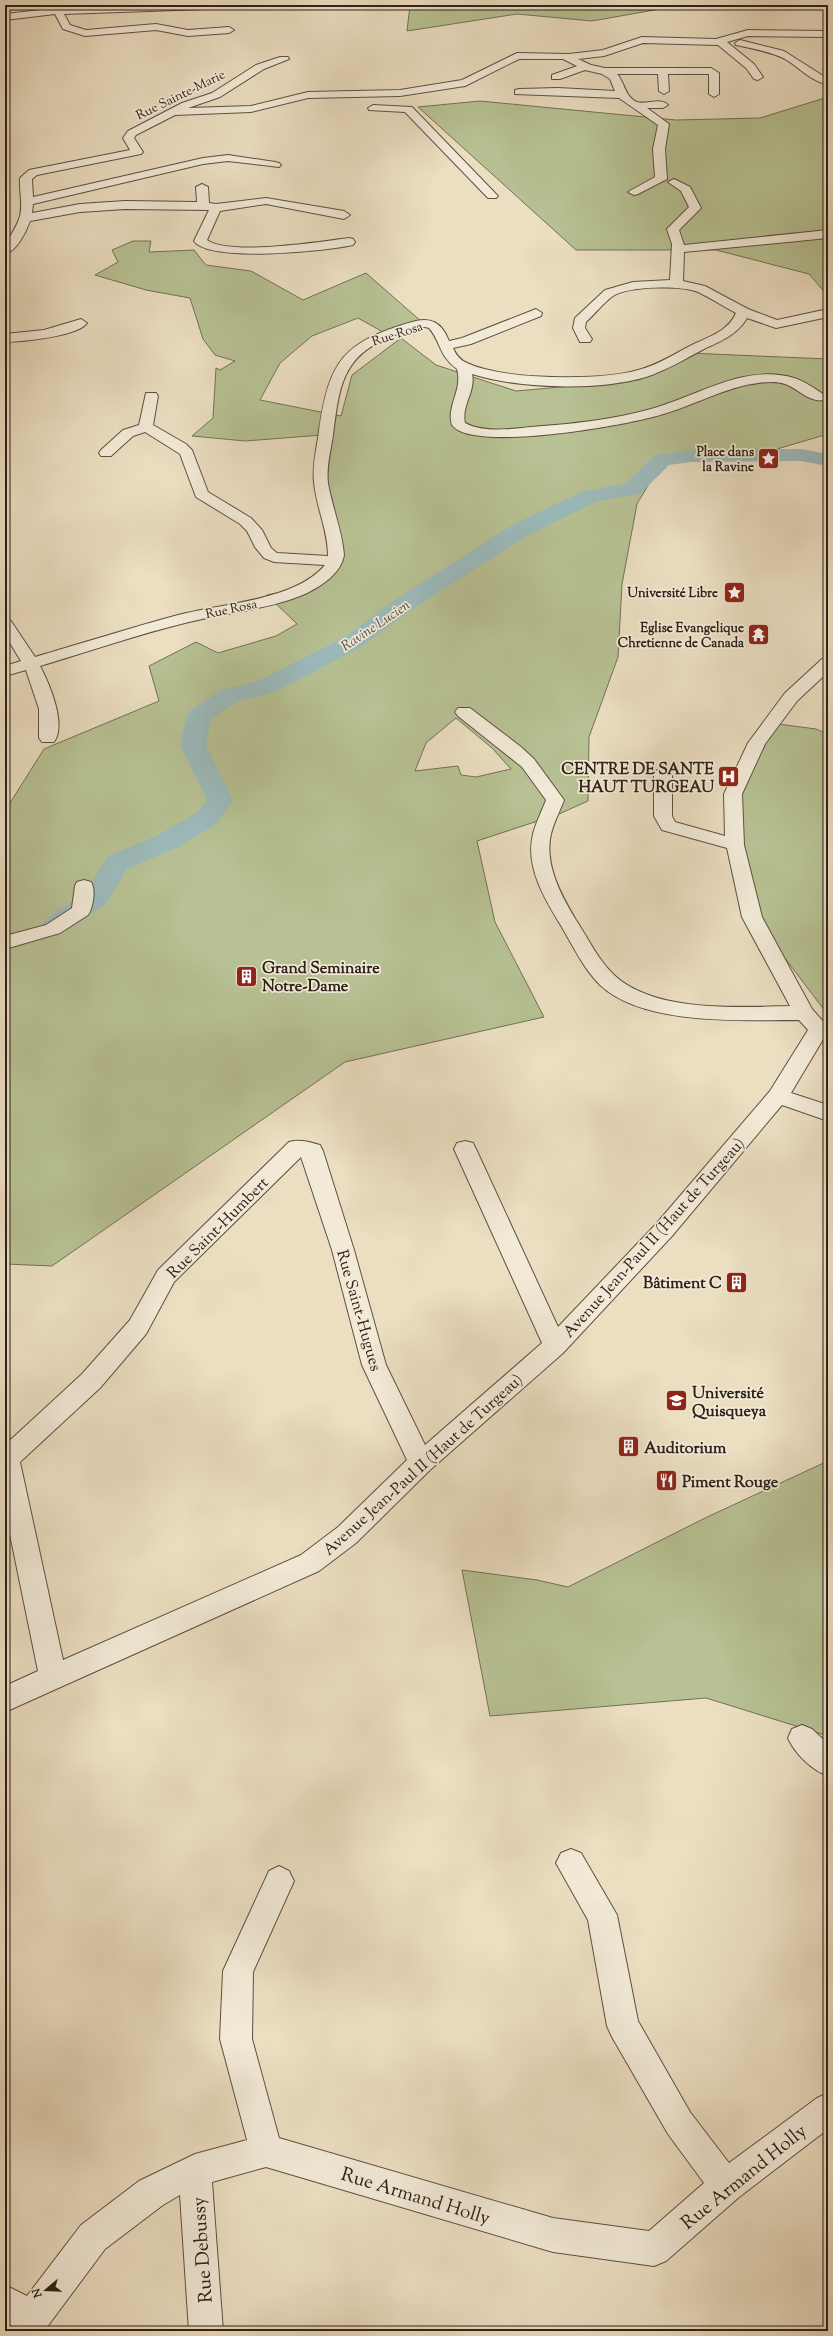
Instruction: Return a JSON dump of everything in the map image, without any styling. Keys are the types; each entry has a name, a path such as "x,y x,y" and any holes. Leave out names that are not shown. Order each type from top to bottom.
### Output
{"street":[{"path":"5,17 58,11 140,6 233,5"},
{"path":"58,11 66,27 85,33 112,33 156,27 188,33 229,30"},
{"path":"722,41 748,32 828,34"},
{"path":"569,57 604,53 638,41 722,41 768,48 802,66 814,76 828,82"},
{"path":"722,41 727,49 751,64 758,77"},
{"path":"251,109 308,95 400,93 465,83 521,55 560,55 569,57 584,66 605,70 714,72 714,94"},
{"name":"Rue Sainte-Marie","path":"5,250 17,235 26,218 26,178 33,172 137,152 129,136 171,112 216,95 260,67 284,59"},
{"path":"556,77 584,66"},
{"path":"605,70 614,78 622,95 635,106 664,124 659,149 661,179 634,192"},
{"path":"663,70 664,91"},
{"path":"519,92 562,91 622,95"},
{"path":"635,106 663,105"},
{"path":"362,108 408,109 492,196"},
{"path":"171,112 299,109"},
{"path":"27,202 203,161 228,158 275,166"},
{"path":"674,182 686,189 695,208 673,229 679,241 680,248 675,267 677,284"},
{"path":"202,186 202,206"},
{"path":"26,218 80,208 125,204 202,206 216,208 266,201 344,215"},
{"path":"216,208 200,241 207,247 251,250 349,242"},
{"path":"680,248 828,234"},
{"path":"585,339 579,328 580,321 609,294 633,286 677,284 701,289 743,312 783,324 828,313"},
{"name":"Rue Rosa","path":"5,671 31,662 184,618 290,595 305,588 321,577 335,561 336,548 321,481 329,408 338,373 345,360 358,348 378,337 420,323 432,324 436,326 444,346 451,358 463,366 520,379 620,379 649,371 729,332 741,321 743,312"},
{"path":"444,346 466,341 536,313"},
{"path":"5,338 24,338 62,331 81,323"},
{"path":"463,366 466,383 457,418 460,426 467,431 488,433 534,432 650,414 703,395 760,379 792,380 818,397"},
{"path":"146,427 151,396"},
{"path":"106,453 128,433 146,427 181,447 187,453 200,494 250,525 267,554 274,557 335,561"},
{"path":"5,624 24,648 45,694 50,731 48,738"},
{"path":"817,1024 752,917 735,845 733,794 757,743 791,697 828,663"},
{"path":"464,712 516,751 528,763 555,800 542,836 541,864 554,897 583,948 610,984 632,995 667,1007 817,1024"},
{"path":"663,774 663,816 668,826 735,845"},
{"path":"5,943 54,929 81,911 84,886"},
{"name":"Avenue Jean-Paul II (Haut de Turgeau)","path":"5,1698 310,1563 347,1536 421,1463 555,1346 664,1230 778,1096 817,1024"},
{"path":"778,1096 828,1113"},
{"name":"Rue Saint-Humbert","path":"53,1677 7,1459 91,1381 138,1327 166,1276 296,1148 312,1151"},
{"path":"465,1149 555,1346"},
{"name":"Rue Saint-Hugues","path":"312,1151 343,1250 374,1365 421,1463"},
{"path":"802,1738 828,1763"},
{"path":"572,1863 602,1915 623,2026 679,2123 726,2186"},
{"path":"21,2317 93,2237 151,2193 195,2170 266,2151 236,2039 238,1971 279,1881"},
{"name":"Rue Armand Holly","path":"266,2151 553,2235 654,2249 726,2186 828,2109"},
{"name":"Rue Debussy","path":"195,2170 206,2331"}],"green space":[{"path":"410,5 752,5 737,8 660,9 592,21 517,14 407,31"},
{"path":"828,97 828,296 809,274 716,250 576,250 418,107 480,101 676,120 760,118"},
{"path":"133,241 151,241 149,252 194,250 206,265 251,271 303,300 366,273 422,322 383,332 358,318 312,336 280,363 260,400 341,416 352,375 401,338 436,365 516,391 639,380 688,353 828,359 828,434 777,449 666,455 637,504 622,584 618,657 589,737 588,801 559,814 477,841 495,922 544,1017 345,1062 52,1266 5,1264 5,811 44,749 159,701 149,666 196,642 218,653 276,636 297,624 267,595 286,591 315,579 334,555 323,435 245,441 192,436 213,418 216,368 220,370 235,361 215,355 203,339 190,298 146,290 95,275 118,262 112,250","holes":["456,718 492,748 511,769 476,777 461,775 458,766 415,771 426,743"]},
{"path":"778,724 816,729 828,734 828,1015 766,933 733,838 739,783"},
{"path":"828,1461 828,1736 706,1698 490,1716 462,1570 537,1580 568,1587 705,1518"}],"waterway":[{"name":"Ravine Lucien","path":"57,924 96,898 117,863 168,841 207,818 220,800 193,745 199,716 230,695 266,687 353,642 397,609 520,530 592,496 632,489 663,459 691,456 801,455 828,460"}],"place":[{"name":"Place dans la Ravine","path":"769,458"},
{"name":"Université Libre","path":"734,592"},
{"name":"Eglise Evangelique Chretienne de Canada","path":"759,634"},
{"name":"CENTRE DE SANTE HAUT TURGEAU","path":"729,777"},
{"name":"Grand Seminaire Notre-Dame","path":"247,976"},
{"name":"Bâtiment C","path":"737,1282"},
{"name":"Université Quisqueya","path":"676,1401"},
{"name":"Auditorium","path":"629,1447"},
{"name":"Piment Rouge","path":"666,1481"}]}
